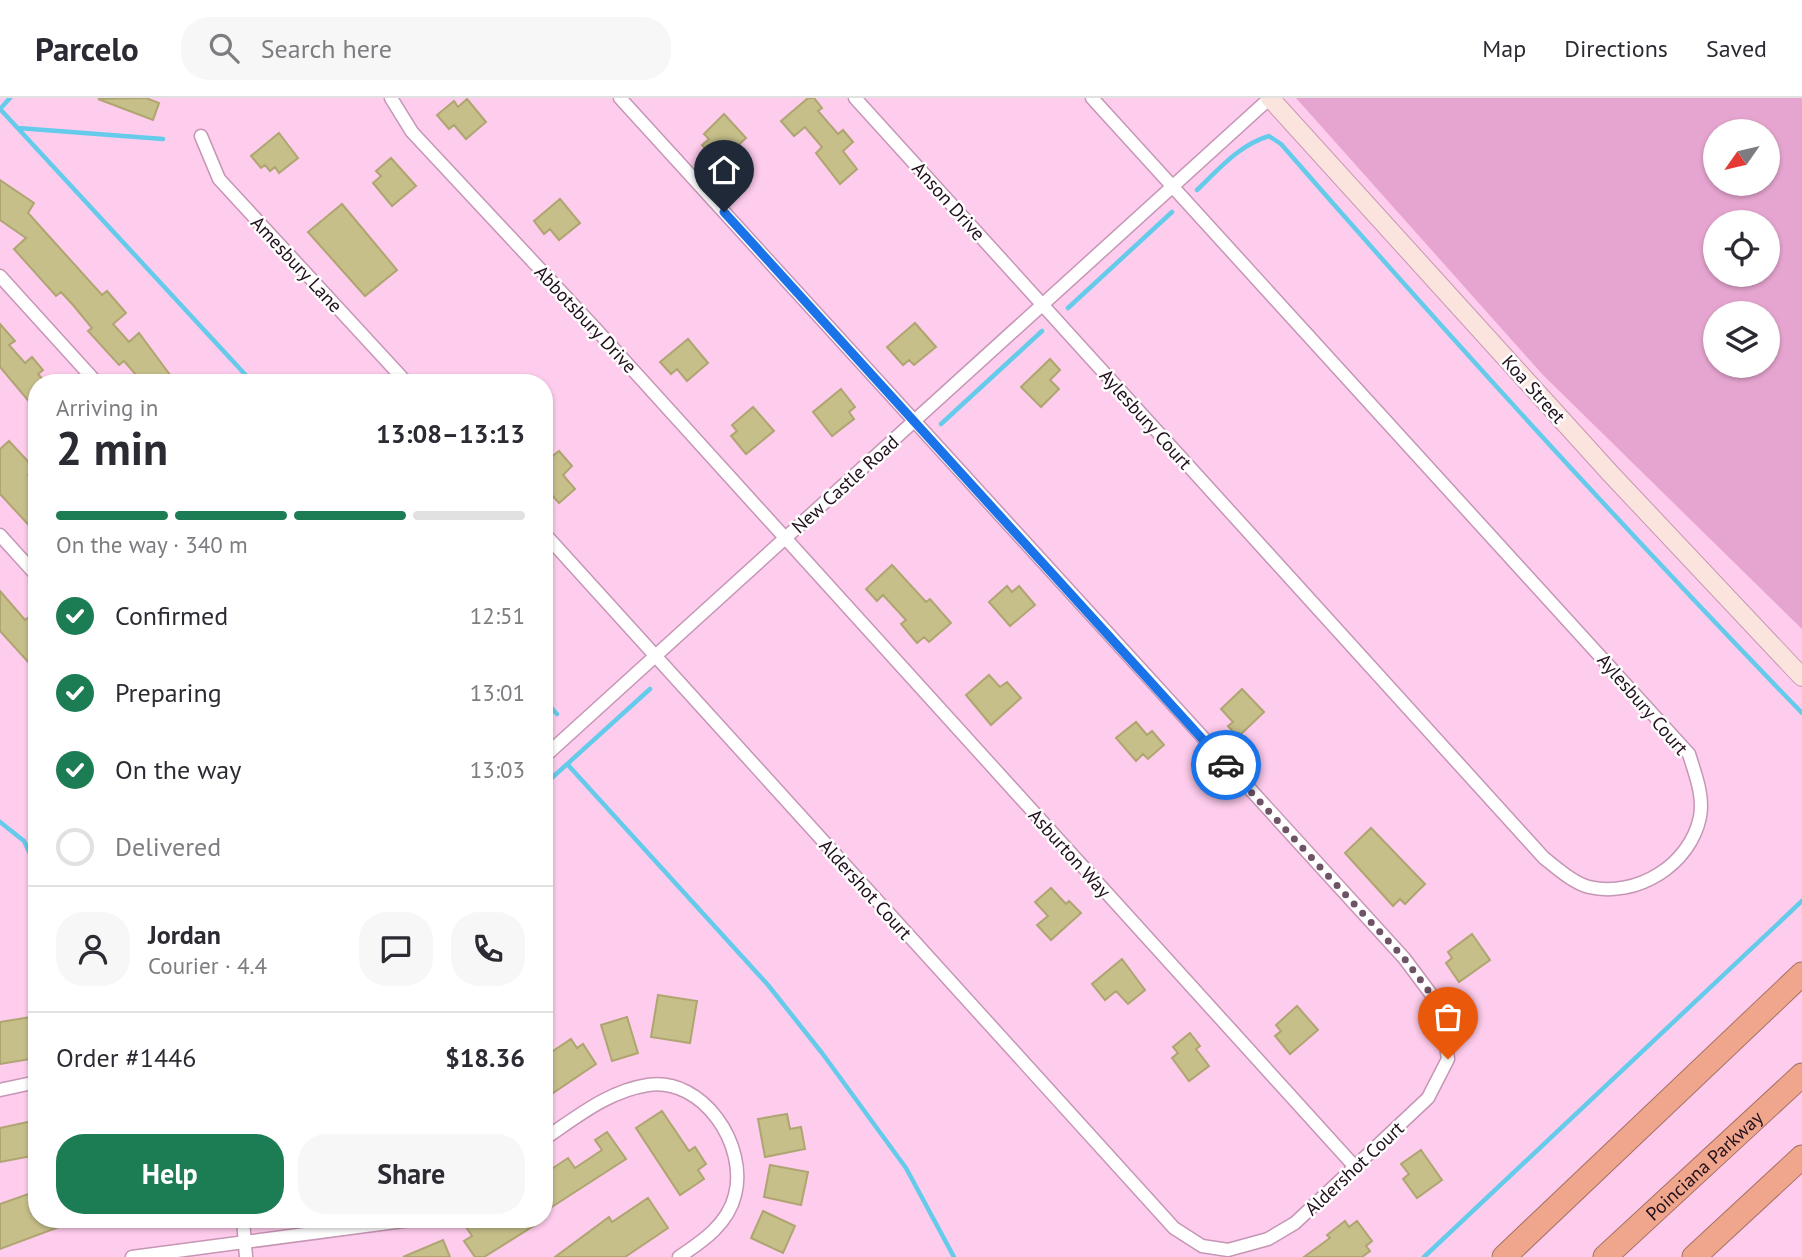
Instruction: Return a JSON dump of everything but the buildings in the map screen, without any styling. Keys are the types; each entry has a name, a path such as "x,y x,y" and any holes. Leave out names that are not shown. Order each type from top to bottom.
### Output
{"highway":[{"path":"1504,1257 1802,974"},
{"name":"Poinciana Parkway","path":"1605,1257 1802,1075"},
{"path":"1694,1257 1802,1157"}],"main road":[{"name":"Koa Street","path":"1270,98 1610,473 1802,677"}],"street":[{"name":"Abbotsbury Drive","path":"391,98 412,132 594,327 784,539"},
{"path":"620,98 914,422"},
{"name":"Anson Drive","path":"855,98 1043,305"},
{"path":"1092,98 1172,186"},
{"name":"New Castle Road","path":"553,749 1270,98"},
{"name":"Amesbury Lane","path":"201,136 219,179 399,374"},
{"name":"Aylesbury Court","path":"1043,305 1544,858 1589,887 1627,889 1656,877 1681,855 1700,817 1700,790 1689,754 1172,186"},
{"path":"0,276 89,374"},
{"name":"Aldershot Court","path":"656,657 1174,1228 1202,1245 1228,1250 1268,1240 1295,1223 1356,1168 1428,1098 1448,1059 1440,1006 1404,958 914,422"},
{"path":"0,535 28,566"},
{"name":"Asburton Way","path":"784,539 1356,1168"},
{"path":"553,543 656,657"},
{"path":"553,1133 613,1093 651,1084 683,1091 708,1107 725,1127 735,1163 736,1194 719,1228 679,1257"},
{"path":"0,1090 28,1085"},
{"path":"244,1228 246,1257"},
{"path":"132,1257 353,1228"}],"shaded area":[{"path":"1296,98 1802,98 1802,629 1543,375"}],"waterway":[{"path":"0,109 10,98"},
{"path":"0,109 245,374"},
{"path":"18,128 163,139"},
{"path":"1197,190 1230,158 1248,145 1269,136 1281,144 1538,432 1802,713"},
{"path":"1068,308 1172,212"},
{"path":"941,424 1042,331"},
{"path":"553,777 650,689"},
{"path":"553,710 557,714"},
{"path":"568,765 768,985 822,1053 906,1168 954,1257"},
{"path":"0,822 24,841 28,849"},
{"path":"1424,1257 1802,901"}],"way so far":[{"path":"1226,765 1404,958 1440,1006 1448,1059"}],"route":[{"path":"724,212 1226,765"}]}
